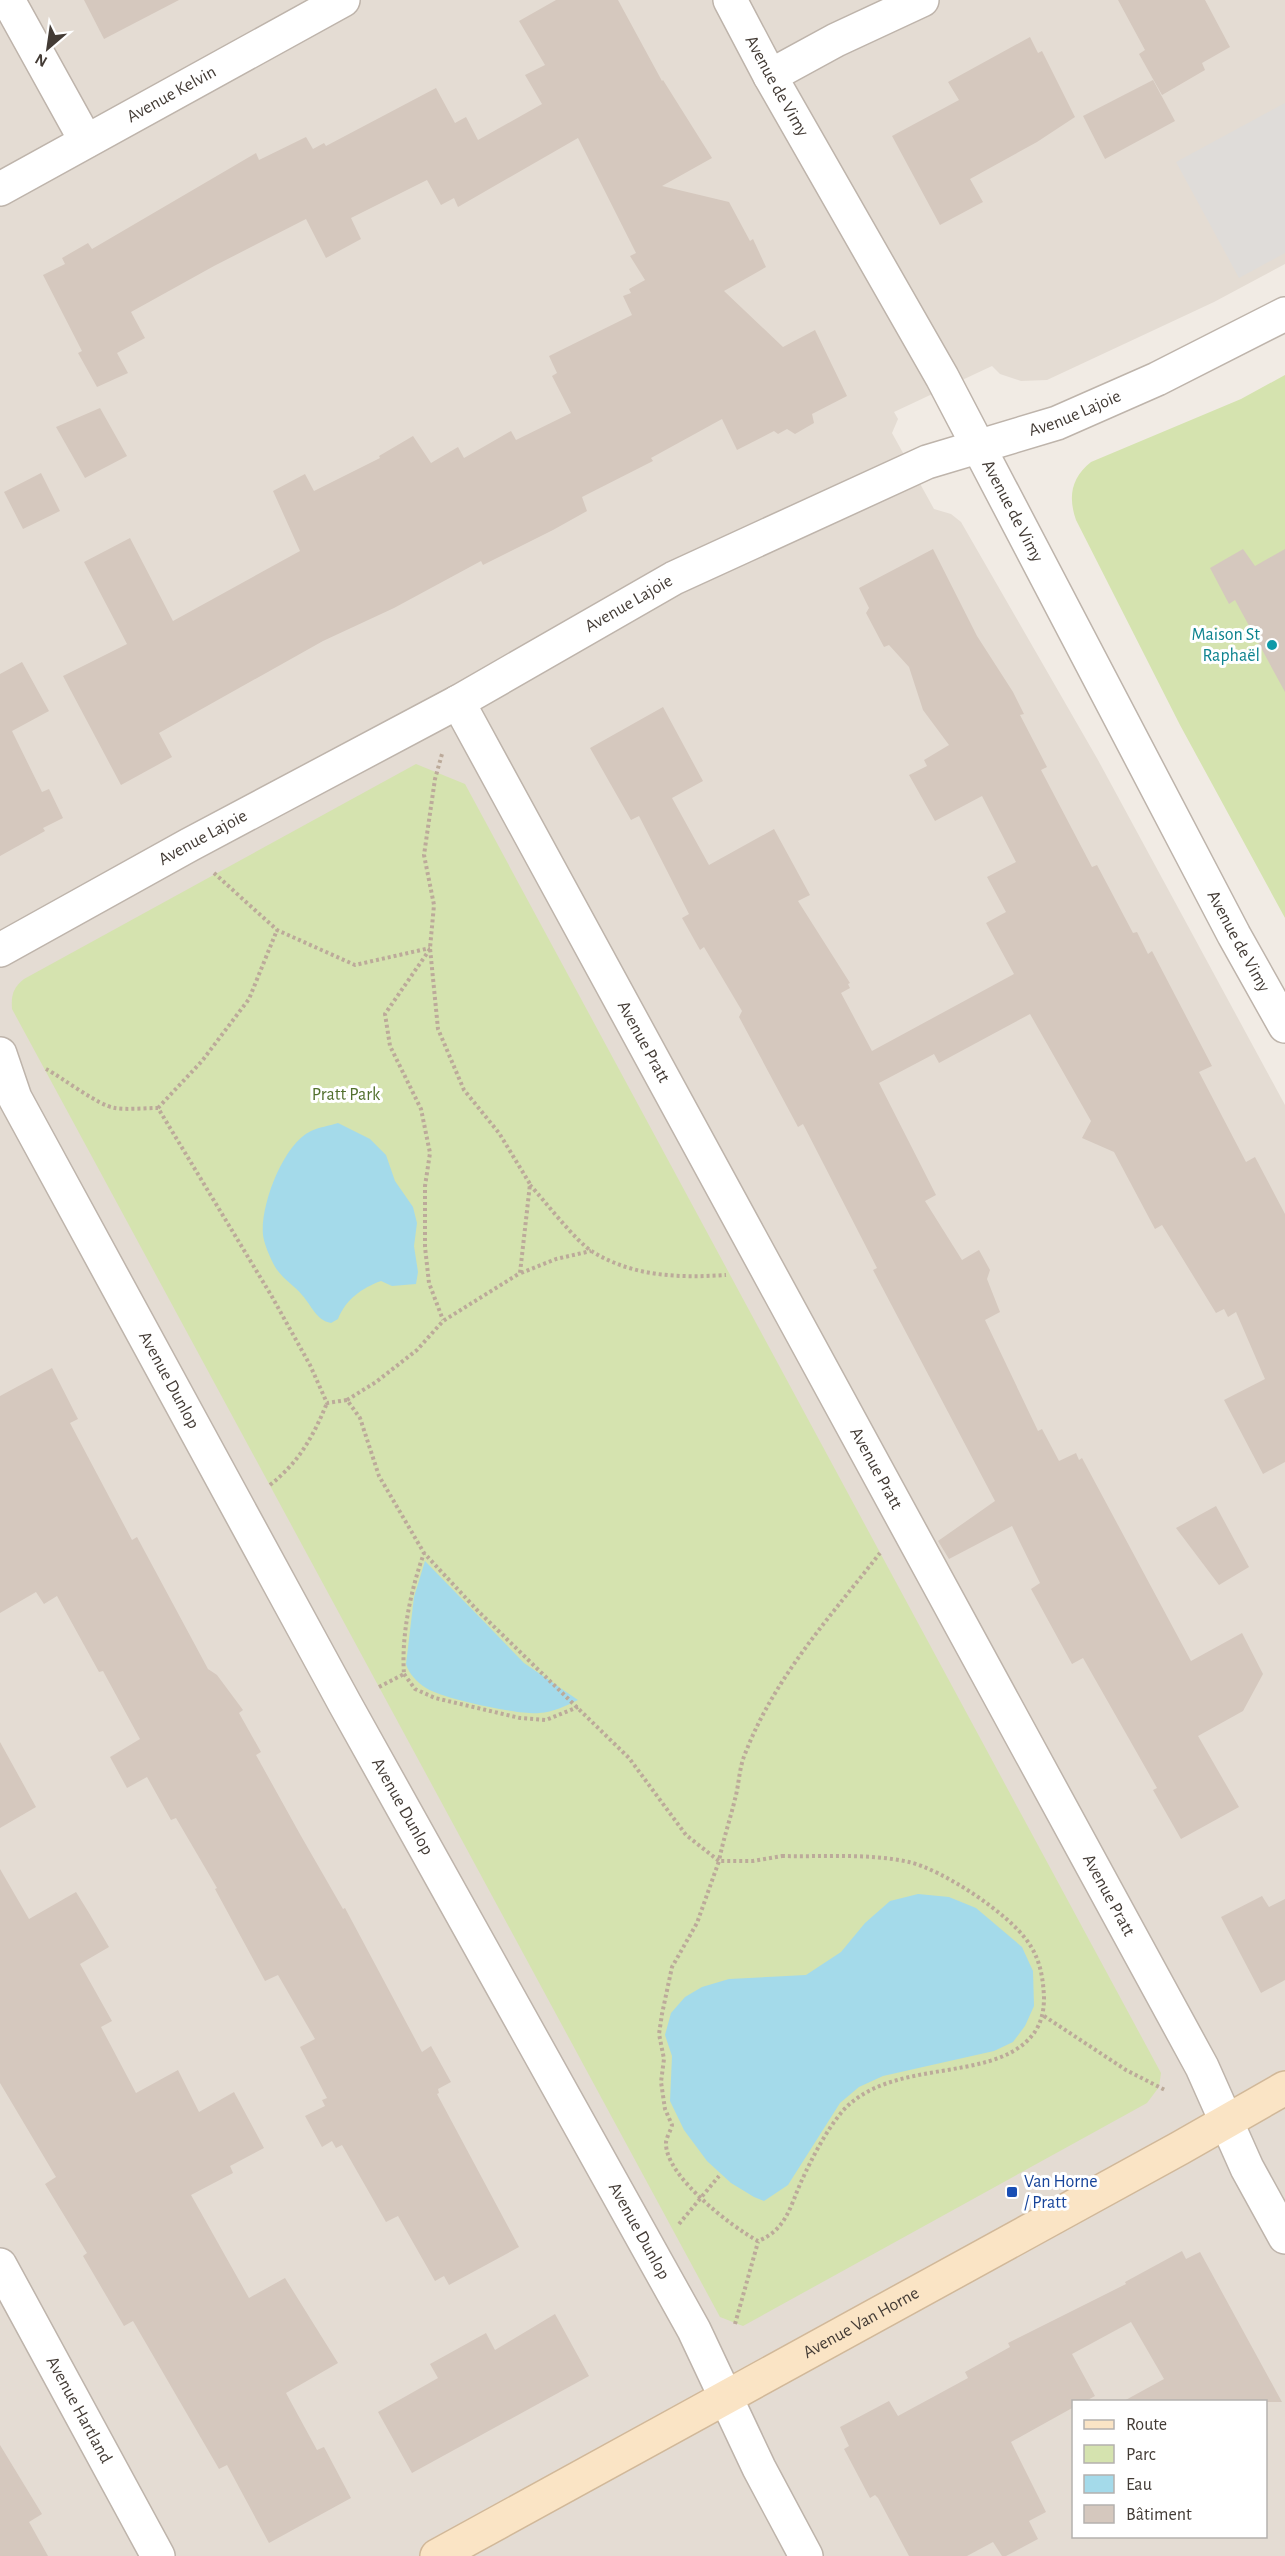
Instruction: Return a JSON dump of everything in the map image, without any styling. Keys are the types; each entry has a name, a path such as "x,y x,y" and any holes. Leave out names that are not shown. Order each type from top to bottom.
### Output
{"main road":[{"name":"Avenue Van Horne","path":"436,2556 1285,2088"}],"street":[{"path":"8,0 86,141"},
{"name":"Avenue Kelvin","path":"0,189 343,0"},
{"name":"Avenue de Vimy","path":"730,0 770,76 942,377 1234,935 1285,1026"},
{"path":"770,76 836,40 922,0"},
{"name":"Avenue Lajoie","path":"0,950 189,845 458,702 674,578 927,462 1057,423 1157,379 1285,314"},
{"name":"Avenue Pratt","path":"458,702 1202,2067 1247,2168 1285,2237"},
{"name":"Avenue Dunlop","path":"0,1054 15,1098 351,1714 694,2330 725,2398 806,2556"},
{"name":"Avenue Hartland","path":"0,2265 158,2556"}],"path":[{"path":"442,754 435,779 424,855 434,905 430,948 438,1029 464,1090 499,1133 530,1184 591,1251 636,1271 683,1278 736,1274"},
{"path":"211,870 277,930 355,966 430,948"},
{"path":"37,1064 114,1108 158,1108 202,1061 249,999 277,930"},
{"path":"430,948 385,1014 390,1046 421,1109 430,1153 425,1186 425,1247 429,1283 443,1321"},
{"path":"158,1108 271,1295 310,1365 327,1403"},
{"path":"520,1273 530,1184"},
{"path":"327,1403 347,1400 376,1382 417,1350 443,1321 520,1273 556,1259 591,1251"},
{"path":"347,1400 360,1418 379,1476 424,1553 478,1611 629,1758 686,1835 719,1861 753,1861 782,1856 869,1858 910,1862 967,1890 1006,1918 1028,1942 1042,1971 1044,2016 1026,2043 1011,2052 983,2062 892,2081 871,2089 851,2103 837,2118 811,2163 784,2221 768,2237 758,2241 742,2233 700,2199 681,2176 671,2158 666,2144 672,2125 665,2109 660,2082 664,2059 658,2034 672,1967 697,1923 719,1861 744,1756 782,1679 884,1548"},
{"path":"266,1489 291,1469 309,1440 327,1403"},
{"path":"424,1553 413,1584 403,1660 404,1674 415,1689 435,1698 520,1718 546,1720 578,1707"},
{"path":"374,1689 404,1674"},
{"path":"1044,2016 1125,2070 1165,2090"},
{"path":"675,2229 719,2176"},
{"path":"733,2331 758,2241"}],"shaded area":[{"path":"0,0 1285,0 1285,264 1214,302 1047,380 1021,381 1000,374 992,366 894,412 898,419 892,433 934,509 951,514 961,522 1098,760 1285,1105 1285,2556 0,2556"},
{"path":"1285,103 1285,253 1239,278 1176,162"}],"green space":[{"path":"1285,375 1285,918 1180,725 1076,520 1072,496 1075,481 1091,462 1241,399"},
{"name":"Pratt Park","path":"416,764 465,784 1161,2073 1159,2087 1147,2103 743,2326 720,2317 12,1009 14,992 24,979"}],"water":[{"path":"338,1123 370,1139 386,1155 395,1181 413,1207 417,1223 414,1246 418,1272 416,1284 392,1286 381,1281 367,1287 350,1300 338,1319 331,1323 318,1316 299,1291 277,1270 265,1242 263,1223 265,1208 275,1177 291,1149 311,1131"},
{"path":"425,1561 524,1663 578,1700 544,1712 529,1713 448,1697 420,1683 411,1674 406,1664 414,1597"},
{"path":"918,1894 949,1897 976,1908 1022,1947 1033,1971 1034,2006 1025,2026 1013,2042 994,2051 883,2076 859,2087 840,2103 788,2185 764,2201 754,2197 731,2183 707,2161 684,2130 670,2101 672,2056 665,2035 671,2013 685,1997 702,1987 729,1979 806,1975 841,1952 865,1923 890,1901"}],"building":[{"path":"84,0 179,0 104,39"},
{"path":"556,0 618,0 662,81 712,158 662,186 729,202 750,241 753,239 766,267 724,291 783,347 815,330 847,396 812,414 814,423 795,434 787,429 778,434 774,431 737,450 722,419 651,458 653,461 582,497 587,511 553,530 483,565 481,561 394,608 323,641 159,733 172,757 121,785 63,676 127,644 84,562 130,538 173,621 300,551 273,491 305,474 314,491 380,458 379,456 413,436 431,463 458,447 464,458 511,431 516,440 571,413 552,376 557,373 549,356 632,315 623,296 631,293 629,289 645,280 630,256 636,253 578,138 458,207 454,198 441,205 427,180 351,218 361,239 326,258 306,219 214,266 131,312 145,338 117,353 128,373 97,387 78,353 82,351 43,275 65,264 62,258 88,243 92,249 256,153 259,160 306,137 313,149 324,143 326,146 436,88 455,123 466,117 478,140 542,104 525,75 545,65 519,21"},
{"path":"1118,0 1205,0 1230,47 1202,63 1205,70 1162,95 1139,54 1145,50"},
{"path":"1030,37 1038,53 1042,51 1075,117 1037,142 970,179 983,202 940,225 892,136 959,100 948,82"},
{"path":"1153,80 1175,121 1105,159 1083,116"},
{"path":"100,408 127,456 85,478 56,427"},
{"path":"41,473 60,511 23,529 4,492"},
{"path":"933,549 977,636 1013,692 1024,714 1020,715 1047,767 1041,770 1092,867 1097,865 1133,933 1137,932 1148,954 1152,951 1212,1066 1199,1072 1246,1162 1255,1157 1285,1214 1285,1462 1263,1474 1224,1400 1265,1379 1236,1312 1228,1317 1224,1309 1216,1313 1162,1225 1155,1229 1114,1152 1082,1138 1091,1121 1030,1014 939,1063 934,1054 879,1083 936,1195 925,1201 962,1260 979,1250 990,1270 987,1279 1000,1312 985,1320 1038,1431 1042,1429 1059,1461 1076,1453 1079,1460 1082,1458 1191,1661 1242,1633 1263,1674 1243,1711 1198,1736 1239,1807 1181,1839 1153,1790 1157,1788 1083,1658 1072,1664 1031,1589 1040,1583 1012,1526 949,1559 938,1541 995,1501 873,1270 877,1268 803,1124 798,1127 739,1017 742,1011 704,947 700,950 682,918 689,914 639,816 631,820 590,748 663,707 703,781 672,798 709,865 774,829 810,895 798,901 850,983 848,984 850,988 841,993 872,1051 1014,974 986,923 1006,912 987,877 1016,862 982,796 935,821 909,775 927,766 924,760 949,745 923,710 909,667 889,645 884,647 866,613 869,608 859,588"},
{"name":"Maison St Raphaël","path":"1243,549 1255,566 1285,549 1285,692 1235,600 1229,604 1210,568"},
{"path":"22,662 49,711 12,731 42,792 49,789 63,818 43,828 45,831 0,856 0,674"},
{"path":"52,1368 78,1419 70,1423 132,1540 137,1537 208,1669 217,1675 243,1710 239,1713 261,1752 256,1755 343,1909 345,1908 422,2052 431,2046 451,2082 438,2089 437,2094 519,2247 449,2285 444,2276 435,2281 398,2216 386,2222 342,2145 336,2148 332,2141 322,2147 305,2116 325,2106 322,2100 327,2098 300,2047 315,2039 278,1975 265,1981 215,1889 217,1888 176,1818 171,1820 147,1777 127,1788 110,1757 140,1739 103,1671 99,1672 57,1596 44,1604 36,1592 0,1613 0,1396"},
{"path":"1216,1506 1249,1567 1219,1585 1176,1528"},
{"path":"0,1742 36,1807 0,1828"},
{"path":"0,1869 29,1919 76,1892 89,1913 109,1947 80,1964 112,2021 101,2027 136,2093 178,2070 199,2112 234,2092 264,2148 230,2166 233,2173 191,2195 249,2298 285,2278 338,2363 286,2393 317,2450 324,2447 351,2498 269,2543 227,2465 219,2469 133,2321 124,2326 83,2256 87,2253 45,2184 56,2177 0,2083"},
{"path":"1262,1896 1269,1907 1285,1899 1285,1980 1261,1993 1221,1917"},
{"path":"1182,2251 1186,2259 1200,2252 1282,2402 1267,2402 1267,2400 1126,2400 1164,2379 1131,2322 1072,2354 1095,2396 1088,2400 1072,2400 1072,2408 1011,2442 1046,2512 1029,2521 1038,2539 1006,2556 1002,2556 993,2542 967,2556 909,2556 878,2498 875,2495 870,2498 844,2449 849,2446 840,2427 889,2401 898,2416 968,2378 965,2372 1010,2347 1008,2343 1126,2284 1125,2282"},
{"path":"555,2314 589,2376 412,2473 378,2412 438,2378 430,2364 486,2333 495,2350"},
{"path":"0,2445 42,2514 29,2522 48,2556 0,2556"}],"place":[{"name":"Maison St Raphaël","path":"1272,645"},
{"name":"Van Horne / Pratt","path":"1012,2192"}]}
